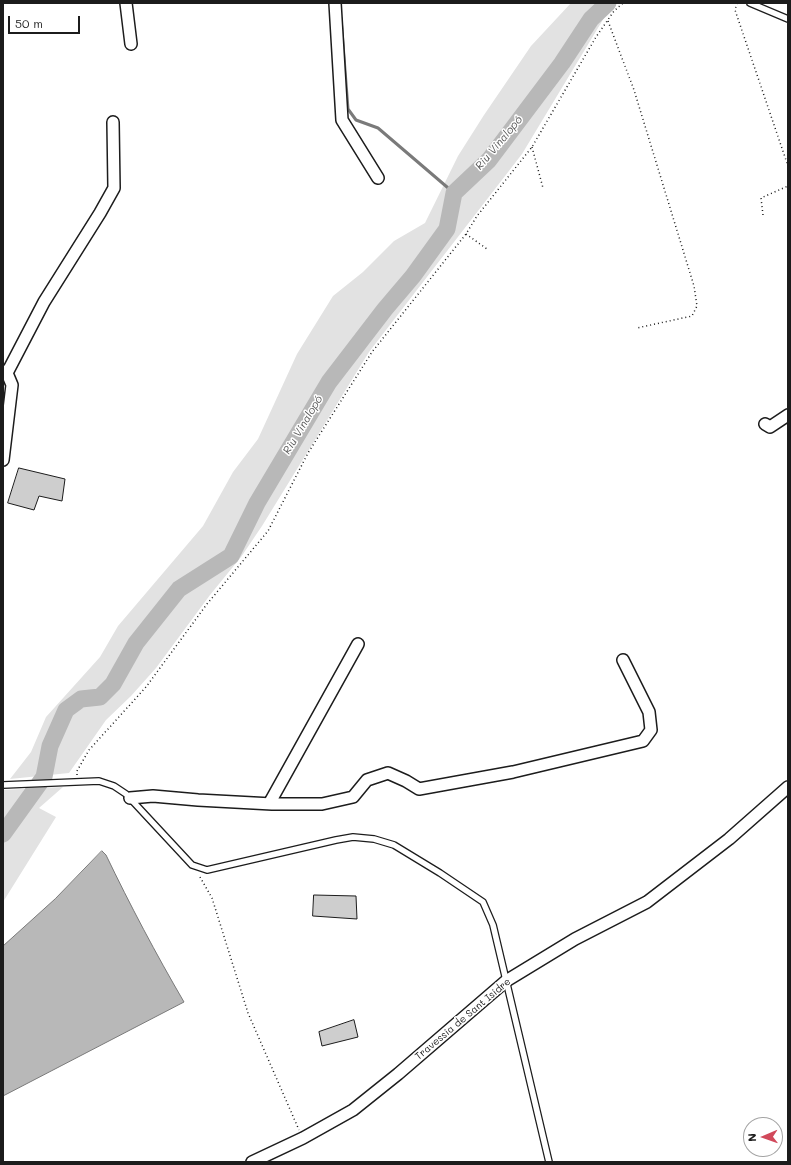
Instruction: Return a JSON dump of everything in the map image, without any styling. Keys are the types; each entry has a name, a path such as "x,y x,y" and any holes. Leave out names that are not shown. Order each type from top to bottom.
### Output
{"street":[{"path":"126,3 131,44"},
{"path":"335,3 342,120 378,178"},
{"path":"3,460 12,385 5,372 44,302 100,214 114,188 113,122"},
{"path":"764,424 770,427 788,415"},
{"path":"269,804 358,644"},
{"path":"130,798 153,796 269,804 322,804 353,797 367,780 388,773 419,789 514,772 643,741 651,730 649,712 623,660"},
{"name":"Travessia de Sant Isidre","path":"252,1162 303,1138 353,1110 387,1083 506,981 575,939 648,902 729,839 788,787"}],"lane":[{"path":"750,3 788,18"},
{"path":"3,784 12,785 99,781 114,786 130,798 192,866 207,870 336,840 353,837 374,839 394,845 440,873 483,902 494,926 549,1162"}],"path":[{"path":"76,781 77,771 89,750 146,687 207,604 268,531 308,453 372,352 466,234 477,216 532,146 596,37 614,11 623,3"},
{"path":"737,3 735,10 788,166"},
{"path":"608,21 634,90 694,286 697,306 692,316 636,328"},
{"path":"532,146 543,188"},
{"path":"763,215 761,198 788,186"},
{"path":"466,234 487,249"},
{"path":"192,866 205,882 212,898 248,1013 303,1138"}],"shaded area":[{"path":"571,3 617,3 607,13 522,154 369,352 262,526 241,557 210,595 156,668 131,696 106,720 69,773 10,779 31,752 46,717 100,657 118,626 203,526 233,472 258,439 297,354 333,296 363,272 394,241 425,223 458,156 484,115 531,46"},
{"path":"63,787 39,808 56,817 3,902 3,790"},
{"path":"102,851 106,855 163,966 184,1002 3,1096 3,946 55,899"}],"building":[{"path":"19,468 65,479 62,501 39,496 34,510 8,503"},
{"path":"314,895 356,896 357,919 313,916"},
{"path":"354,1020 358,1037 322,1046 319,1032"}],"waterway":[{"name":"Riu Vinalopó","path":"3,834 44,777 50,746 66,710 81,699 100,697 113,684 136,643 179,589 231,556 257,503 329,382 385,309 413,276 447,229 454,193 489,160 562,63 591,19 608,3"},
{"path":"341,18 348,109 356,120 378,128 454,193"}]}
